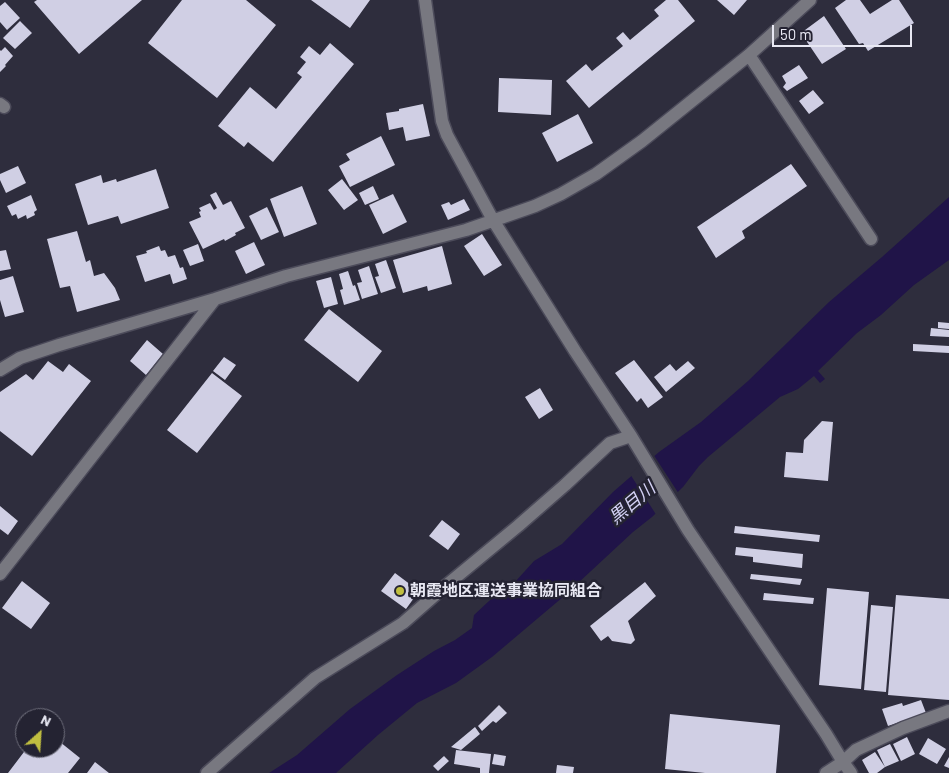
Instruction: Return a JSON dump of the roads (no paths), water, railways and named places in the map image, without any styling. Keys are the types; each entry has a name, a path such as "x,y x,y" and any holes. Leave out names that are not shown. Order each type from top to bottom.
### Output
{"street":[{"path":"425,0 442,122 447,135 493,220 631,436 682,520 826,734 841,768 851,773"},
{"path":"0,370 20,358 50,348 286,276 466,230 544,202 596,174 642,142 749,56 810,0"},
{"path":"749,56 871,239"},
{"path":"0,574 215,299"},
{"path":"208,773 315,678 403,624 565,485 610,443 631,436"},
{"path":"826,773 841,768 856,750 903,728 949,712"}],"water":[{"name":"黒目川","path":"949,197 949,260 914,285 881,315 857,333 818,371 825,379 820,383 814,376 798,389 780,397 708,457 683,487 652,517 633,532 563,597 492,657 456,683 417,703 336,773 269,773 297,755 350,709 397,675 472,628 474,615 504,587 515,582 534,561 562,544 613,492 659,452 701,422 748,381 829,302"}],"place":[{"name":"朝霞地区運送事業協同組合","path":"400,591"}]}
